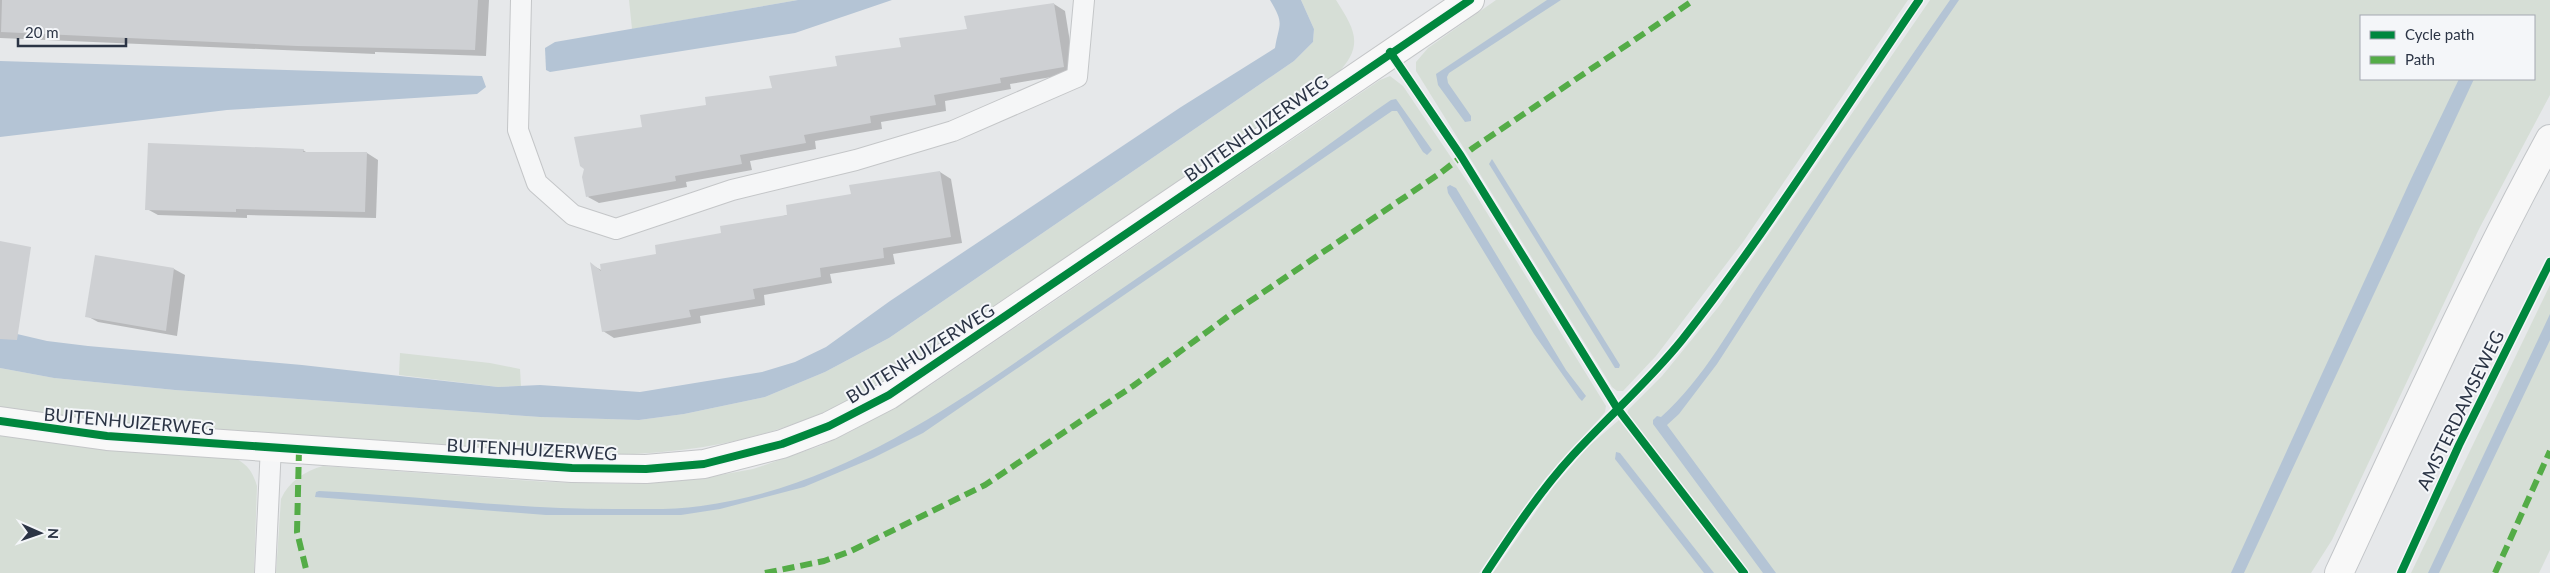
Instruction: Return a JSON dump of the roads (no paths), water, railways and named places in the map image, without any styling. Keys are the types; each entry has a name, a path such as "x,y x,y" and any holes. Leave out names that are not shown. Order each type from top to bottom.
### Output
{"street":[{"name":"BUITENHUIZERWEG","path":"0,422 107,436 572,468 646,469 726,459 809,434 870,406 914,379 1470,0"},
{"path":"2339,573 2456,324 2520,194 2550,139"}],"lane":[{"path":"522,0 518,130 537,183 573,215 616,229 732,190 856,160 953,131 1078,77 1084,0"},
{"path":"264,573 271,446"}],"water":[{"path":"798,0 892,0 795,33 550,72 546,70 545,48 555,42"},
{"path":"1270,0 1301,0 1314,29 1313,42 1294,61 889,338 825,372 765,397 684,414 639,420 540,417 175,390 54,378 0,368 0,330 47,341 88,346 302,365 498,387 540,385 640,392 762,372 795,362 826,347 890,301 1181,107 1275,48 1280,24 1278,15"},
{"path":"1547,0 1561,0 1449,73 1447,77 1448,83 1471,116 1471,121 1465,122 1438,85 1436,74"},
{"path":"1950,0 1959,0 1846,165 1717,364 1679,414 1667,425 1776,573 1763,573 1653,424 1653,420 1657,416 1661,417 1691,386 1717,351 1856,138"},
{"path":"0,61 482,76 486,87 477,94 227,110 0,137"},
{"path":"2459,80 2474,80 2244,573 2231,573 2411,179"},
{"path":"1396,99 1432,150 1427,155 1423,152 1397,111 1392,111 923,433 873,458 804,487 720,509 681,515 546,515 315,497 316,492 319,491 586,509 673,509 701,506 757,495 810,478 862,455 961,399 1239,208 1375,111 1391,100"},
{"path":"1492,159 1620,365 1619,368 1615,368 1489,164"},
{"path":"1450,185 1456,188 1566,370 1586,396 1582,401 1534,334 1448,193 1447,187"},
{"path":"2550,314 2550,340 2439,573 2428,573"},
{"path":"1616,452 1620,453 1714,573 1704,573 1615,459"}]}
